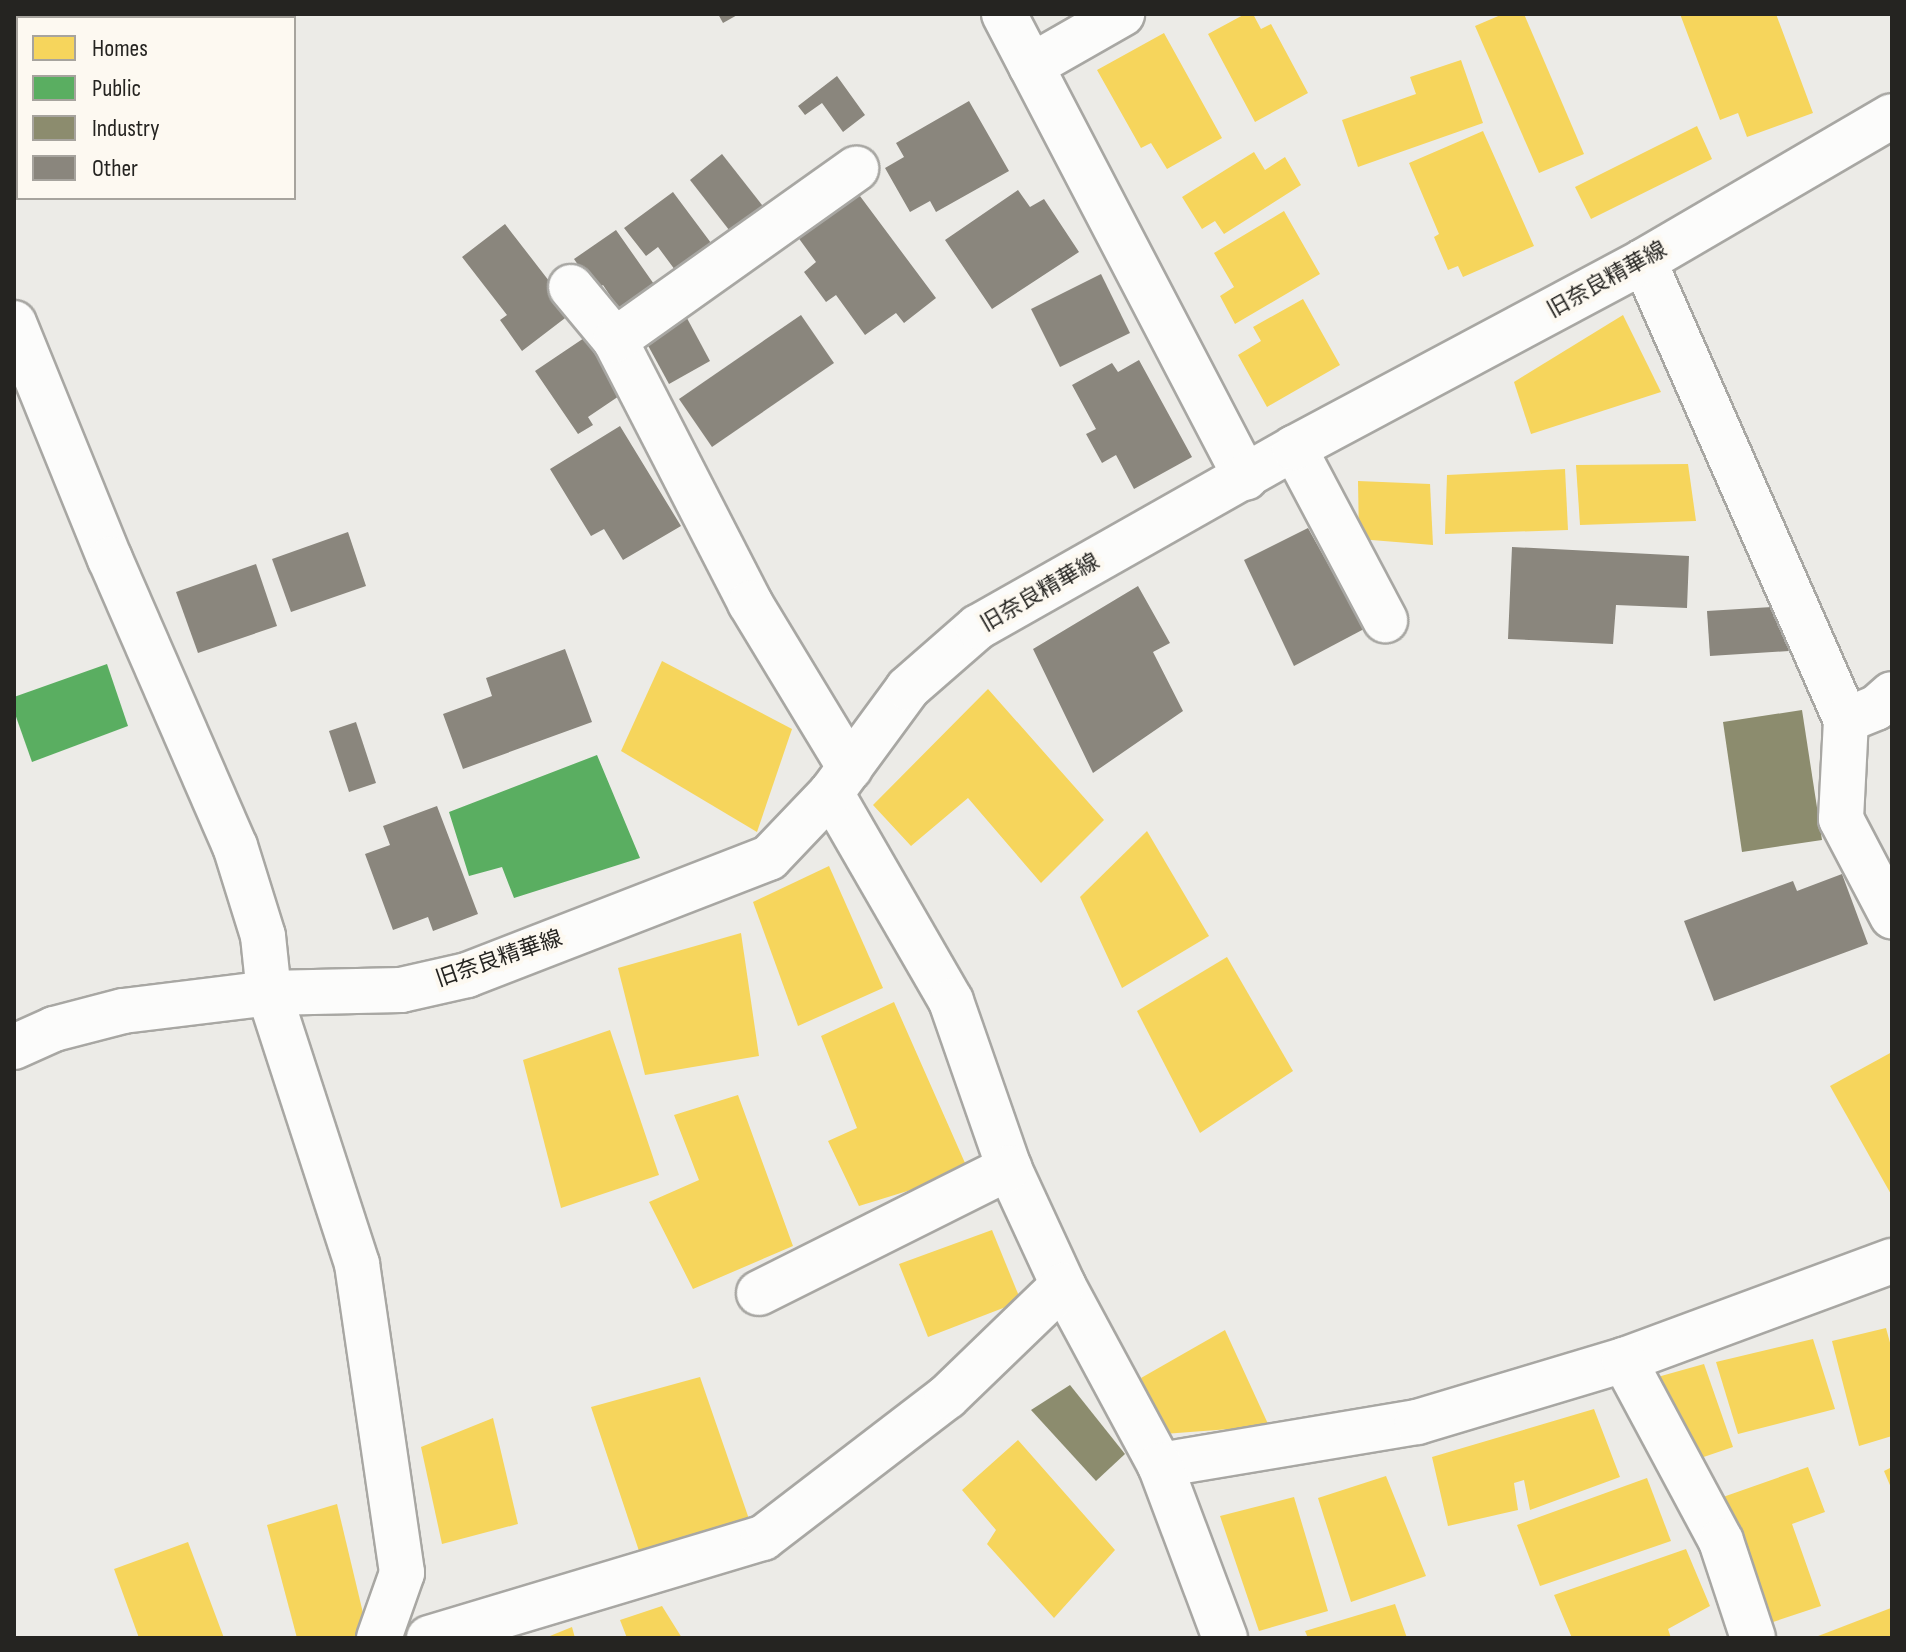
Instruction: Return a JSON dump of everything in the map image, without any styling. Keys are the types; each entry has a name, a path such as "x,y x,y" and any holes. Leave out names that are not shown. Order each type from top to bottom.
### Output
{"street":[{"path":"1004,14 1246,478"},
{"path":"1031,66 1122,14"},
{"name":"旧奈良精華線","path":"14,1047 54,1029 123,1011 269,993 401,990 467,975 769,858 840,780 908,688 978,627 1246,478 1294,448 1644,261 1892,116"},
{"path":"615,340 856,169"},
{"path":"1644,261 1846,720 1841,819 1892,916"},
{"path":"571,287 615,340 951,1001 1009,1168 1063,1285 1160,1465 1225,1638"},
{"path":"14,323 110,559 235,846 263,936 269,993 357,1264 402,1573 379,1638"},
{"path":"1294,448 1385,620"},
{"path":"1846,720 1876,708 1892,694"},
{"path":"759,1293 1009,1168"},
{"path":"1160,1465 1417,1422 1624,1360 1892,1261"},
{"path":"429,1638 763,1538 947,1397 1063,1285"},
{"path":"1624,1360 1721,1541 1753,1638"}],"building: Homes":[{"path":"1245,14 1253,14 1261,29 1271,24 1308,93 1255,122 1208,34"},
{"path":"1503,14 1524,14 1584,154 1539,173 1475,26"},
{"path":"1680,14 1776,14 1813,113 1747,137 1738,113 1720,120"},
{"path":"1164,33 1222,138 1167,169 1151,143 1141,148 1097,70"},
{"path":"1461,60 1483,123 1358,167 1342,120 1416,94 1410,77"},
{"path":"1697,126 1712,159 1591,219 1575,187"},
{"path":"1483,131 1534,246 1463,277 1458,266 1448,270 1434,237 1439,234 1409,163"},
{"path":"1254,152 1265,170 1285,157 1301,185 1224,234 1215,221 1202,229 1182,197"},
{"path":"1284,211 1320,274 1235,324 1220,296 1234,287 1214,253"},
{"path":"1303,299 1340,365 1267,407 1238,355 1261,341 1253,327"},
{"path":"1623,315 1661,392 1531,434 1514,382"},
{"path":"1688,464 1696,521 1580,525 1576,465"},
{"path":"1565,469 1568,530 1445,534 1447,475"},
{"path":"1358,481 1430,484 1433,545 1359,539"},
{"path":"662,661 792,729 757,832 621,751"},
{"path":"988,689 1104,820 1041,883 968,798 911,846 873,805"},
{"path":"1147,831 1209,936 1122,988 1080,897"},
{"path":"829,866 883,988 798,1026 753,902"},
{"path":"741,933 759,1056 645,1075 618,968"},
{"path":"1227,957 1293,1071 1200,1133 1137,1011"},
{"path":"894,1002 969,1172 859,1206 828,1141 857,1128 821,1036"},
{"path":"610,1030 659,1175 561,1208 523,1060"},
{"path":"1892,1052 1892,1196 1830,1086"},
{"path":"738,1095 793,1246 693,1289 649,1202 699,1180 674,1115"},
{"path":"992,1230 1021,1301 928,1337 899,1264"},
{"path":"1886,1328 1892,1350 1892,1436 1859,1446 1832,1341"},
{"path":"1225,1330 1269,1426 1164,1434 1141,1378"},
{"path":"1813,1339 1835,1409 1738,1434 1716,1362"},
{"path":"1704,1364 1733,1447 1686,1463 1654,1378"},
{"path":"700,1377 749,1519 640,1554 591,1407"},
{"path":"1594,1409 1620,1477 1530,1510 1524,1480 1514,1483 1518,1510 1448,1526 1432,1457"},
{"path":"493,1418 518,1524 442,1544 421,1447"},
{"path":"1018,1440 1115,1550 1054,1618 987,1544 996,1530 962,1490"},
{"path":"1808,1467 1825,1512 1792,1524 1821,1606 1767,1624 1723,1497"},
{"path":"1892,1467 1892,1490 1884,1471"},
{"path":"1386,1476 1426,1576 1351,1602 1318,1498"},
{"path":"1647,1478 1671,1541 1540,1586 1517,1525"},
{"path":"1294,1497 1328,1611 1259,1631 1220,1516"},
{"path":"337,1504 368,1634 351,1638 297,1638 267,1525"},
{"path":"188,1542 224,1638 139,1638 114,1569"},
{"path":"1686,1549 1710,1606 1668,1629 1671,1638 1572,1638 1554,1595"},
{"path":"1395,1604 1407,1638 1308,1638 1305,1631"},
{"path":"662,1606 682,1638 627,1638 620,1620"},
{"path":"1891,1608 1892,1638 1813,1638"},
{"path":"572,1627 575,1638 545,1638"}],"building: Public":[{"path":"107,664 128,726 32,762 14,711 14,697"},
{"path":"597,755 640,858 514,898 502,867 469,876 449,812"}],"building: Industry":[{"path":"1802,710 1822,840 1742,852 1723,722"},
{"path":"1070,1385 1125,1454 1096,1481 1031,1410"}],"building: Other":[{"path":"20,14 96,16 20,16"},
{"path":"718,14 739,14 723,23"},
{"path":"14,43 16,90 14,90"},
{"path":"837,76 865,115 843,132 822,103 805,115 798,106"},
{"path":"969,101 1009,171 936,212 930,201 910,212 885,168 904,157 896,143"},
{"path":"722,154 766,210 733,235 690,180"},
{"path":"851,184 936,298 904,323 896,313 865,335 836,295 826,302 804,272 816,262 792,229"},
{"path":"1018,190 1030,207 1044,199 1079,252 992,309 945,240"},
{"path":"673,192 714,247 678,274 658,247 646,256 624,228"},
{"path":"505,224 573,312 522,351 500,320 507,315 462,257"},
{"path":"616,230 656,287 621,312 603,285 595,290 574,259"},
{"path":"1101,274 1130,333 1060,367 1031,309"},
{"path":"681,307 710,361 669,384 639,329"},
{"path":"801,315 834,363 712,447 679,399"},
{"path":"590,334 628,390 588,417 593,425 578,434 535,371"},
{"path":"1139,360 1192,457 1134,489 1116,455 1102,463 1086,434 1096,429 1072,385 1112,363 1118,372"},
{"path":"620,426 681,526 623,560 604,529 591,536 550,469"},
{"path":"1308,528 1364,629 1294,666 1244,560"},
{"path":"348,532 366,586 291,612 272,559"},
{"path":"1512,547 1689,556 1687,608 1616,605 1613,644 1508,639"},
{"path":"256,564 277,626 198,653 176,592"},
{"path":"1138,586 1170,643 1153,652 1183,711 1093,773 1033,649"},
{"path":"1786,606 1789,651 1710,656 1707,611"},
{"path":"565,649 592,722 463,769 443,714 492,696 486,678"},
{"path":"356,722 376,783 349,792 329,731"},
{"path":"437,806 478,914 433,931 428,917 393,930 365,854 390,845 383,826"},
{"path":"1842,874 1868,944 1714,1001 1684,921 1793,881 1797,891"}]}
